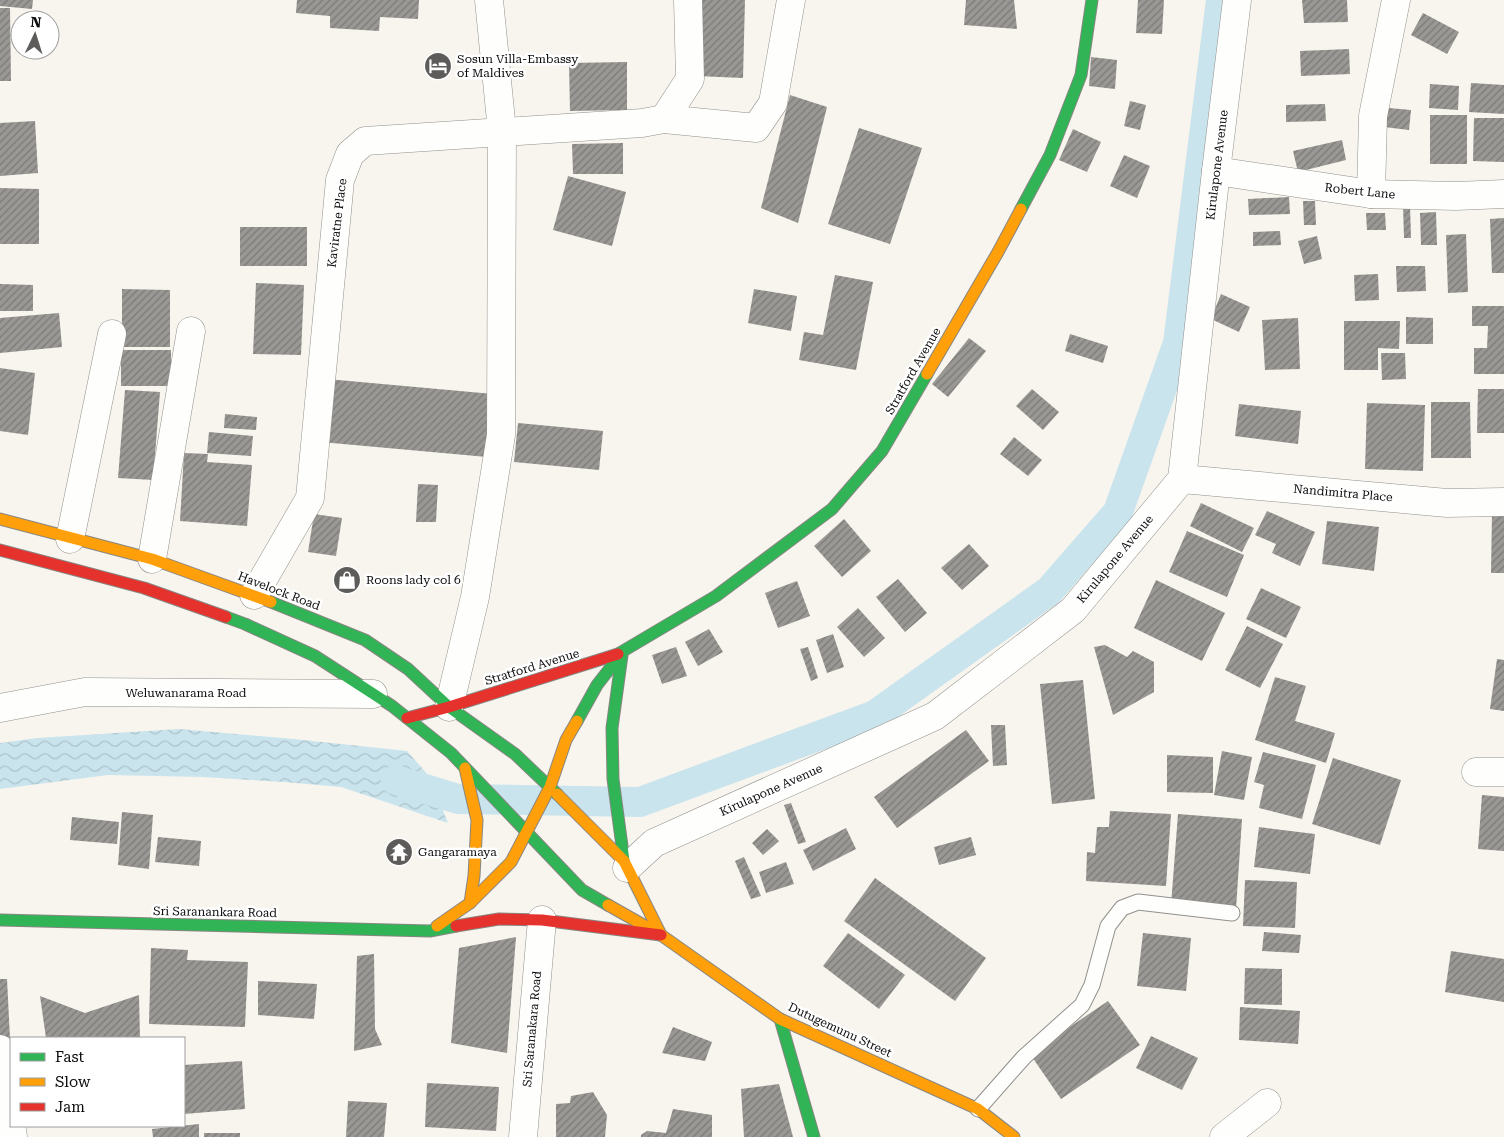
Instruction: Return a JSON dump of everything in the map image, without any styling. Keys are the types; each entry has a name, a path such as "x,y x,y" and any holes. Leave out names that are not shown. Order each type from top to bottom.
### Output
{"main road":[{"name":"Stratford Avenue","path":"407,718 622,653 716,596 832,508 882,452 998,252 1050,155 1081,75 1092,0"},
{"name":"Havelock Road","path":"0,519 152,559 254,595 365,640 408,669 450,706 515,754 550,787 625,865"},
{"path":"0,550 144,588 245,624 315,656 392,706 451,752 465,768 477,820 470,903"},
{"name":"Stratford Avenue","path":"526,832 550,787 566,740 597,685 622,653"},
{"path":"622,653 612,728 612,762 625,865 661,935"},
{"name":"Dutugemunu Street","path":"465,768 582,890 661,935 780,1019 978,1109 1014,1137"},
{"path":"430,931 470,903 511,862 526,832"},
{"name":"Sri Saranankara Road","path":"0,920 430,931 499,919 542,920 661,935"},
{"path":"780,1019 814,1137"}],"street":[{"path":"450,706 475,597 501,435 502,132 490,0"},
{"name":"Kaviratne Place","path":"254,595 310,498 340,180 350,154 365,141 642,123 664,119 756,128 773,103 791,0"},
{"name":"Kirulapone Avenue","path":"625,865 654,843 935,716 1073,610 1182,479 1237,0"},
{"path":"1372,194 1373,116 1396,0"},
{"path":"664,119 690,79 688,4"},
{"name":"Robert Lane","path":"1216,171 1372,194 1456,196 1504,194"},
{"path":"152,559 191,331"},
{"path":"70,538 112,334"},
{"name":"Nandimitra Place","path":"1182,479 1447,503 1504,502"},
{"name":"Weluwanarama Road","path":"0,708 85,692 373,694"},
{"path":"1476,772 1504,772"},
{"name":"Sri Saranakara Road","path":"523,1137 542,920"},
{"path":"0,1049 10,1117"},
{"path":"1224,1137 1267,1102"}],"lane":[{"path":"978,1109 1024,1057 1082,1005 1092,985 1108,926 1122,908 1138,902 1232,913"}],"water":[{"path":"179,729 407,751 429,776 448,823 341,787 284,782 203,777 108,775 0,789 0,743 37,738"}],"building":[{"path":"0,0 33,0 32,9 0,6"},
{"path":"297,0 419,0 418,19 380,17 379,31 330,28 330,16 296,13"},
{"path":"699,0 745,0 743,78 696,76"},
{"path":"966,0 1014,0 1017,29 964,25"},
{"path":"1138,0 1164,0 1162,34 1136,33"},
{"path":"1302,0 1347,0 1348,22 1304,23"},
{"path":"0,8 10,8 11,81 0,81"},
{"path":"1423,13 1459,32 1447,54 1411,35"},
{"path":"1349,49 1350,74 1301,76 1300,51"},
{"path":"1091,57 1117,60 1115,89 1089,86"},
{"path":"627,62 627,110 570,111 569,63"},
{"path":"1471,83 1504,85 1504,114 1469,112"},
{"path":"1430,84 1459,86 1458,110 1429,108"},
{"path":"790,95 827,107 798,223 761,208"},
{"path":"1130,101 1146,105 1140,130 1124,126"},
{"path":"1325,104 1326,121 1286,122 1286,105"},
{"path":"1378,107 1411,110 1409,130 1376,126"},
{"path":"1430,115 1467,115 1467,164 1430,164"},
{"path":"1474,118 1504,118 1504,162 1473,161"},
{"path":"35,121 38,173 0,176 0,123"},
{"path":"859,128 922,148 890,244 828,224"},
{"path":"1073,129 1101,142 1087,172 1059,160"},
{"path":"1342,140 1346,160 1298,172 1293,151"},
{"path":"623,143 623,174 573,174 572,144"},
{"path":"1124,155 1150,166 1137,198 1110,186"},
{"path":"568,176 626,192 612,246 553,230"},
{"path":"0,188 39,189 39,244 0,244"},
{"path":"1289,197 1290,214 1249,215 1248,199"},
{"path":"1303,201 1315,201 1316,225 1304,225"},
{"path":"1410,205 1411,238 1404,238 1403,206"},
{"path":"1436,212 1437,245 1421,245 1420,213"},
{"path":"1366,213 1385,213 1386,230 1367,230"},
{"path":"1504,218 1504,273 1492,273 1490,219"},
{"path":"240,227 307,227 307,266 240,266"},
{"path":"1280,231 1281,245 1253,246 1253,232"},
{"path":"1466,234 1468,292 1448,293 1446,235"},
{"path":"1317,236 1322,259 1304,264 1298,241"},
{"path":"1396,266 1425,266 1426,291 1397,292"},
{"path":"1378,274 1379,300 1355,301 1354,275"},
{"path":"835,275 873,282 856,370 799,360 804,332 823,335"},
{"path":"256,283 304,285 301,355 253,354"},
{"path":"0,284 33,285 33,311 0,311"},
{"path":"122,289 170,290 170,347 122,347"},
{"path":"754,289 797,296 791,331 748,323"},
{"path":"1221,294 1250,307 1239,332 1211,319"},
{"path":"1472,306 1504,306 1504,374 1474,374 1474,348 1487,348 1488,326 1472,326"},
{"path":"59,313 62,347 0,353 0,318"},
{"path":"1406,317 1433,318 1433,344 1406,344"},
{"path":"1298,318 1300,369 1265,370 1262,320"},
{"path":"1344,321 1400,321 1399,349 1378,348 1378,370 1344,370"},
{"path":"1070,334 1108,346 1103,363 1065,351"},
{"path":"969,338 986,351 948,397 932,384"},
{"path":"121,350 171,350 171,386 121,386"},
{"path":"1381,353 1405,353 1406,379 1382,380"},
{"path":"0,368 35,373 28,435 0,431"},
{"path":"327,379 493,394 487,457 321,442"},
{"path":"1032,389 1059,412 1043,430 1016,406"},
{"path":"1478,389 1504,389 1504,433 1477,433"},
{"path":"125,390 160,392 153,480 118,478"},
{"path":"1431,402 1470,402 1471,458 1431,458"},
{"path":"1367,403 1425,405 1423,471 1365,469"},
{"path":"1239,404 1301,411 1298,444 1235,436"},
{"path":"225,414 257,417 256,430 224,428"},
{"path":"518,423 603,431 599,470 514,462"},
{"path":"209,432 253,436 251,456 207,453"},
{"path":"1014,437 1042,460 1028,476 1000,454"},
{"path":"184,453 208,454 207,462 252,465 247,526 180,521"},
{"path":"418,484 438,485 436,522 416,522"},
{"path":"1201,503 1254,528 1242,552 1190,526"},
{"path":"1267,511 1315,532 1300,566 1272,553 1276,544 1255,535"},
{"path":"314,514 342,518 336,556 308,552"},
{"path":"1492,514 1504,515 1504,573 1491,573"},
{"path":"844,519 871,551 842,577 814,546"},
{"path":"1327,521 1379,527 1374,571 1322,564"},
{"path":"1187,531 1244,555 1227,597 1169,572"},
{"path":"969,544 989,566 962,590 941,568"},
{"path":"898,579 927,613 905,632 876,597"},
{"path":"1156,580 1225,613 1202,661 1134,628"},
{"path":"797,581 810,616 778,628 765,593"},
{"path":"1261,588 1301,607 1286,638 1246,619"},
{"path":"858,608 885,638 864,657 837,627"},
{"path":"1247,626 1283,644 1260,688 1225,670"},
{"path":"709,629 723,652 698,666 685,642"},
{"path":"833,634 844,667 827,673 816,640"},
{"path":"1105,645 1127,657 1133,651 1154,662 1154,692 1113,715 1094,647"},
{"path":"676,647 687,676 662,684 652,655"},
{"path":"808,647 818,678 811,681 800,649"},
{"path":"1497,659 1504,660 1504,711 1490,709"},
{"path":"1275,677 1306,686 1295,721 1335,733 1326,763 1255,740"},
{"path":"1083,680 1095,799 1052,804 1040,684"},
{"path":"991,725 1005,725 1007,765 993,766"},
{"path":"966,730 989,761 897,828 874,797"},
{"path":"1222,751 1252,757 1244,800 1214,795"},
{"path":"1263,752 1316,765 1302,819 1259,808 1264,785 1254,782"},
{"path":"1167,755 1213,757 1213,793 1167,792"},
{"path":"1333,758 1401,780 1380,845 1312,824"},
{"path":"1482,795 1504,797 1504,851 1478,849"},
{"path":"791,803 806,842 798,844 784,805"},
{"path":"1110,811 1171,814 1166,886 1086,881 1087,852 1095,853 1097,827 1109,827"},
{"path":"122,812 153,815 149,869 118,865"},
{"path":"1178,814 1242,819 1236,909 1171,905"},
{"path":"72,817 119,822 117,844 70,840"},
{"path":"1259,827 1315,834 1310,874 1254,867"},
{"path":"846,828 856,849 813,871 803,850"},
{"path":"767,829 779,841 763,855 752,843"},
{"path":"158,837 201,841 199,866 155,862"},
{"path":"971,837 976,855 939,865 934,847"},
{"path":"744,857 761,896 751,899 735,861"},
{"path":"786,862 794,884 766,893 759,872"},
{"path":"875,878 986,958 955,1001 844,921"},
{"path":"1245,880 1297,882 1295,928 1243,926"},
{"path":"1264,932 1301,935 1299,953 1262,951"},
{"path":"848,933 905,975 879,1009 823,966"},
{"path":"1143,933 1191,938 1186,991 1137,986"},
{"path":"516,937 507,1053 451,1043 459,948"},
{"path":"151,948 188,950 187,960 248,962 245,1027 149,1024"},
{"path":"1451,951 1504,959 1504,1002 1445,992"},
{"path":"374,954 375,1029 382,1045 354,1051 357,956"},
{"path":"1245,968 1282,969 1282,1005 1244,1004"},
{"path":"0,979 7,979 10,1058 0,1059"},
{"path":"258,981 317,984 314,1019 258,1015"},
{"path":"139,995 140,1037 46,1037 40,996 85,1013"},
{"path":"1108,1001 1140,1045 1061,1099 1030,1054"},
{"path":"1240,1007 1300,1011 1298,1044 1239,1040"},
{"path":"673,1027 712,1042 705,1061 662,1053"},
{"path":"1151,1036 1198,1058 1182,1090 1136,1068"},
{"path":"242,1061 245,1109 185,1114 185,1065"},
{"path":"427,1083 499,1087 496,1131 425,1127"},
{"path":"779,1084 793,1137 744,1137 741,1089"},
{"path":"593,1092 607,1115 605,1137 556,1137 556,1104 570,1103 571,1096"},
{"path":"348,1101 387,1103 384,1137 346,1137"},
{"path":"673,1109 712,1115 712,1137 641,1137 647,1131 666,1133"},
{"path":"199,1124 199,1137 153,1137 152,1129 185,1127"},
{"path":"204,1133 240,1133 240,1137 204,1137"}],"waterway":[{"path":"396,780 458,799 640,802 875,715 1049,591 1118,512 1178,343 1221,0"}],"traffic: fast":[{"path":"1021,209 1050,155 1081,75 1092,0"},
{"path":"618,654 716,596 832,509 882,451 927,374"},
{"path":"271,602 365,640 408,669 449,707 515,754 557,794"},
{"path":"226,617 315,656 392,706 451,753 582,890 608,905"},
{"path":"577,721 597,685 622,653"},
{"path":"622,655 612,728 613,779 624,861"},
{"path":"0,920 430,931 456,926"},
{"path":"780,1019 814,1137"}],"traffic: slow":[{"path":"927,374 1021,209"},
{"path":"0,519 152,559 271,602"},
{"path":"437,926 470,903 511,862 550,787 566,740 577,721"},
{"path":"465,768 477,820 474,876 470,903"},
{"path":"557,794 624,861 661,935"},
{"path":"608,905 661,935 780,1019 978,1109 1014,1137"}],"traffic: jam":[{"path":"0,550 144,588 226,617"},
{"path":"407,718 449,707 618,654"},
{"path":"456,926 499,919 542,920 661,935"}],"place":[{"name":"Sosun Villa-Embassy of Maldives","path":"438,66"},
{"name":"Roons lady col 6","path":"347,580"},
{"name":"Gangaramaya","path":"399,852"}]}
